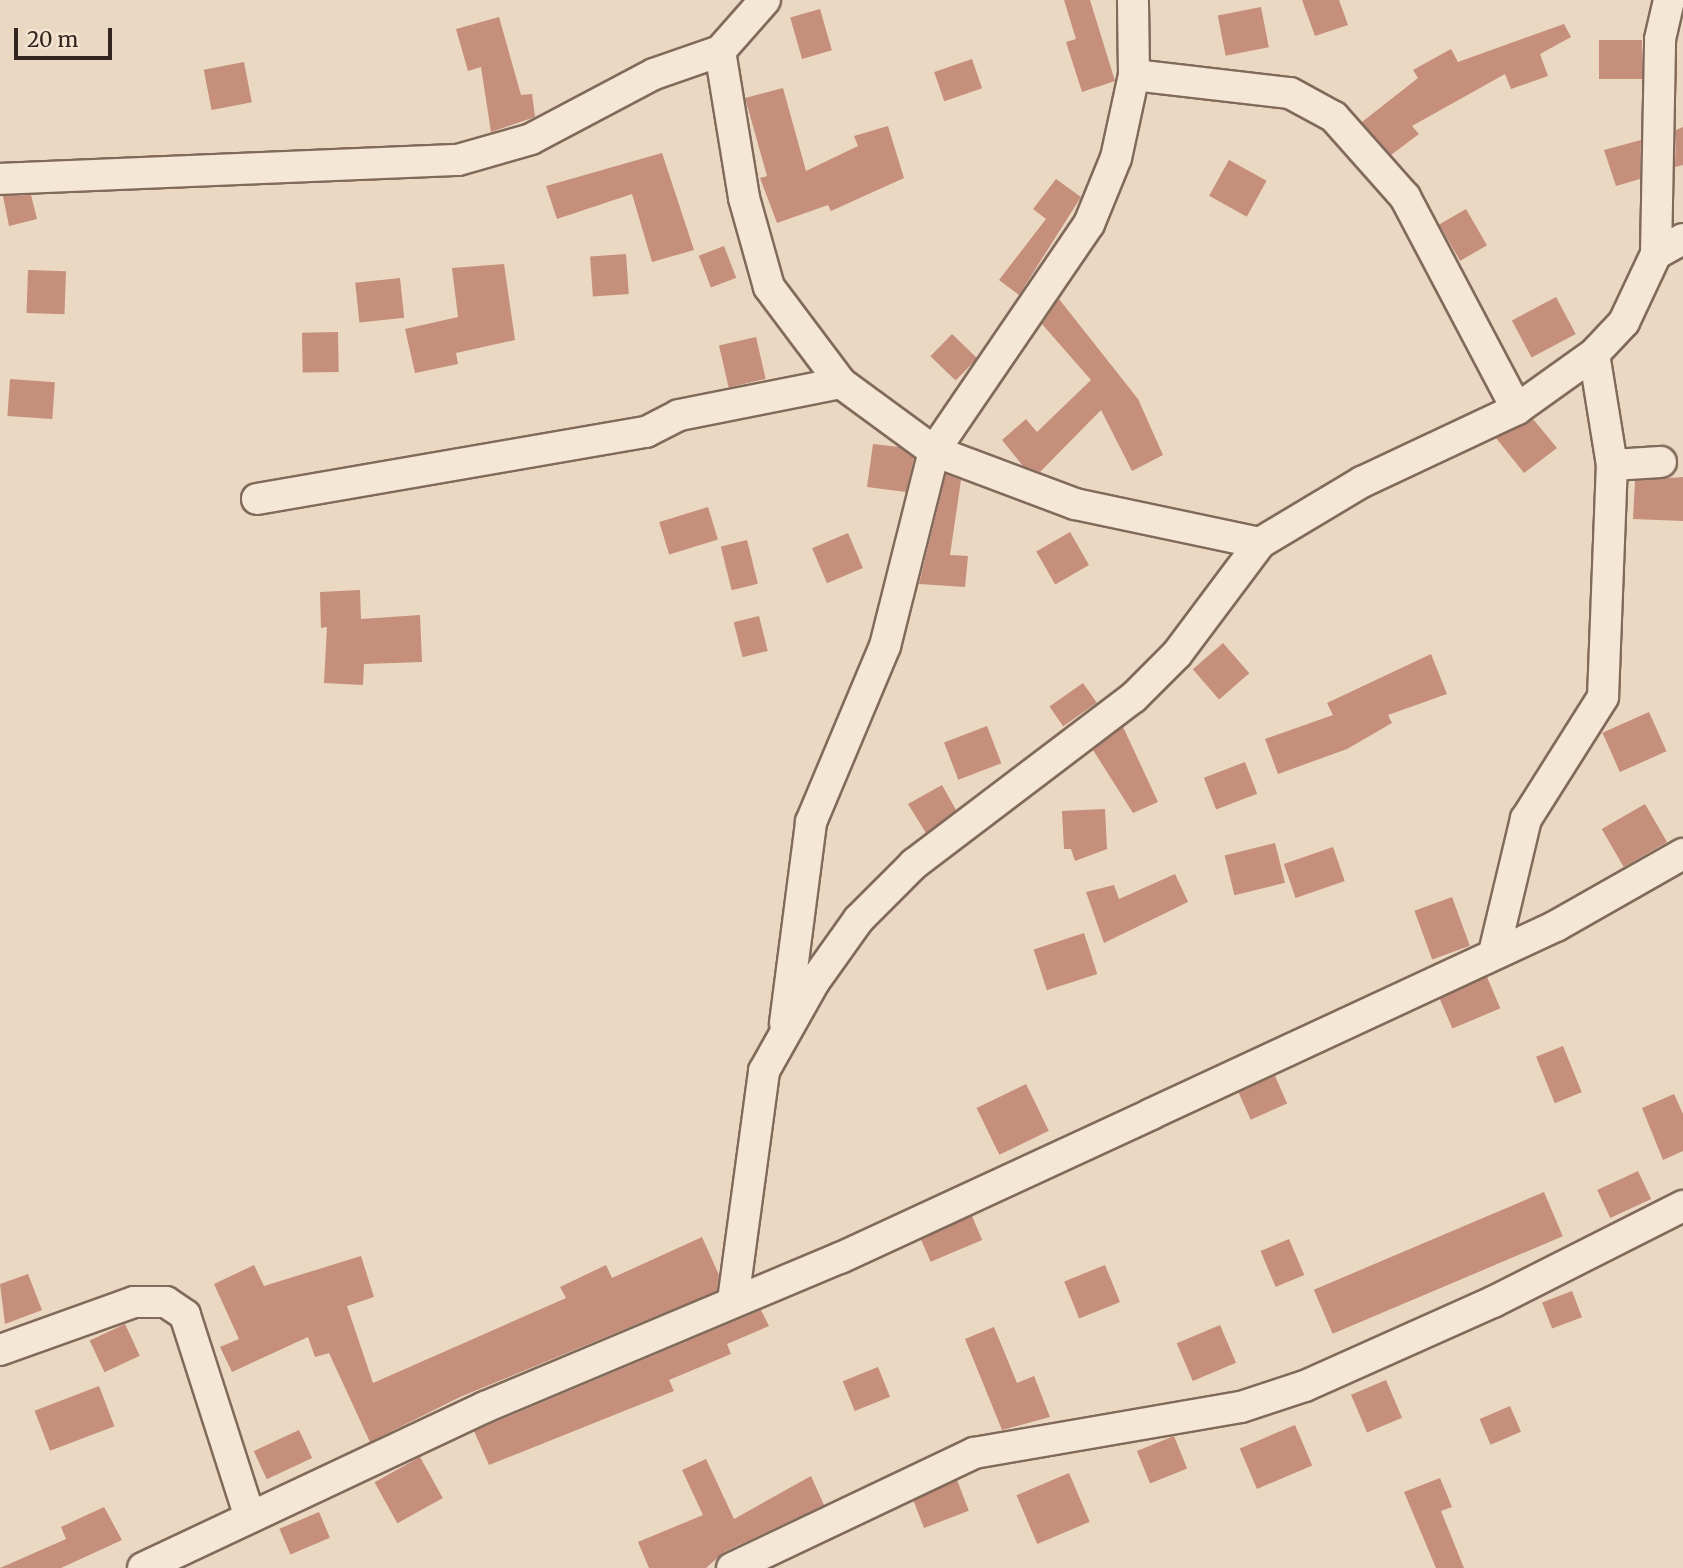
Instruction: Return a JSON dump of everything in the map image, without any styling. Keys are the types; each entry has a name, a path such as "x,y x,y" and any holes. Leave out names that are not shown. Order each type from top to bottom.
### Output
{"street":[{"path":"0,179 458,160 531,139 654,74 720,51 765,0"},
{"path":"785,1030 811,822 885,646 934,452 1089,224 1116,159 1134,75 1133,0"},
{"path":"733,1301 754,1107 785,1030 859,919 914,864 1133,698 1177,654 1260,543 1362,482 1517,409 1594,354 1624,323 1656,254 1660,39 1669,0"},
{"path":"720,51 744,198 769,287 841,383 934,452 1075,504 1260,543"},
{"path":"1134,75 1290,93 1334,117 1405,197 1517,409"},
{"path":"1656,254 1683,239"},
{"path":"1494,953 1526,819 1603,696 1612,465 1594,354"},
{"path":"257,499 646,432 680,415 841,383"},
{"path":"1612,465 1661,462"},
{"path":"143,1568 250,1517 733,1301 840,1258 1556,926 1683,854"},
{"path":"732,1568 974,1453 1241,1407 1305,1386 1493,1302 1683,1206"},
{"path":"0,1350 134,1301 166,1302 184,1315 250,1517"}],"building":[{"path":"1064,0 1090,0 1115,81 1082,92 1066,42 1076,39"},
{"path":"1302,0 1339,0 1348,25 1315,36"},
{"path":"1261,7 1269,47 1226,56 1218,15"},
{"path":"820,9 832,50 802,59 790,18"},
{"path":"499,17 521,95 532,94 535,117 491,132 481,67 468,71 456,29"},
{"path":"1564,24 1571,37 1540,54 1548,76 1511,89 1505,74 1412,126 1419,134 1391,155 1362,122 1418,78 1413,70 1451,49 1458,62"},
{"path":"1599,40 1642,40 1642,79 1599,79"},
{"path":"972,59 982,88 944,101 934,72"},
{"path":"244,62 252,102 212,110 204,70"},
{"path":"783,88 806,171 858,146 854,136 888,126 904,178 831,211 828,205 777,223 760,178 767,176 745,98"},
{"path":"1683,127 1683,165 1675,167 1676,130"},
{"path":"1641,140 1640,179 1616,186 1604,150"},
{"path":"662,153 694,250 652,262 632,194 557,219 546,186"},
{"path":"1229,160 1267,181 1247,217 1209,196"},
{"path":"1056,179 1081,197 1019,295 999,280 1046,219 1033,209"},
{"path":"31,195 37,219 9,226 3,196"},
{"path":"1466,209 1487,245 1460,261 1439,224"},
{"path":"724,246 736,278 711,287 699,256"},
{"path":"626,254 629,294 593,296 590,257"},
{"path":"504,264 515,340 456,353 458,364 415,373 405,329 458,317 452,268"},
{"path":"28,270 66,271 64,314 26,313"},
{"path":"400,278 404,318 359,322 355,283"},
{"path":"1556,297 1576,334 1532,358 1512,320"},
{"path":"1059,299 1138,399 1163,455 1132,471 1101,410 1040,472 1023,466 1002,440 1026,419 1037,432 1091,380 1042,324"},
{"path":"338,332 339,372 303,373 302,333"},
{"path":"952,334 977,358 956,381 930,356"},
{"path":"756,337 766,379 729,387 719,346"},
{"path":"10,379 55,382 52,419 7,416"},
{"path":"1533,419 1557,448 1524,473 1496,438"},
{"path":"873,444 899,447 914,458 906,492 867,487"},
{"path":"946,474 961,480 950,555 968,556 965,587 919,584"},
{"path":"1683,477 1683,521 1633,519 1635,481"},
{"path":"708,507 718,540 669,554 659,522"},
{"path":"1070,532 1089,565 1055,584 1036,552"},
{"path":"848,533 863,568 827,583 812,548"},
{"path":"747,540 758,584 732,590 721,547"},
{"path":"360,590 361,619 420,615 422,662 364,664 363,685 324,683 327,627 321,628 320,592"},
{"path":"759,616 768,651 742,657 734,622"},
{"path":"1223,643 1249,673 1219,699 1193,669"},
{"path":"1431,654 1447,694 1388,715 1392,723 1347,749 1278,774 1265,739 1333,715 1327,703"},
{"path":"1083,683 1097,703 1063,726 1049,707"},
{"path":"1649,712 1666,751 1620,772 1602,733"},
{"path":"987,726 1001,763 958,780 944,742"},
{"path":"1123,727 1158,802 1133,813 1093,750"},
{"path":"1245,762 1257,794 1216,810 1204,778"},
{"path":"942,785 956,810 926,833 908,804"},
{"path":"1645,804 1667,842 1624,867 1602,829"},
{"path":"1105,809 1107,849 1075,861 1071,849 1064,849 1062,811"},
{"path":"1275,843 1285,883 1234,895 1225,856"},
{"path":"1333,847 1345,881 1296,898 1284,864"},
{"path":"1175,874 1188,902 1104,943 1086,892 1114,885 1119,899"},
{"path":"1452,897 1470,946 1432,960 1414,911"},
{"path":"1084,933 1097,974 1047,990 1034,949"},
{"path":"1487,977 1500,1008 1452,1029 1439,997"},
{"path":"1563,1046 1582,1092 1555,1103 1536,1057"},
{"path":"1275,1076 1287,1103 1251,1120 1238,1092"},
{"path":"1026,1084 1049,1131 999,1155 977,1108"},
{"path":"1674,1094 1683,1114 1683,1151 1663,1160 1642,1108"},
{"path":"1638,1171 1651,1199 1610,1218 1597,1190"},
{"path":"1544,1192 1563,1236 1333,1334 1314,1290"},
{"path":"972,1216 982,1240 931,1262 920,1238"},
{"path":"702,1237 719,1275 717,1291 460,1397 370,1442 329,1353 315,1357 308,1337 232,1372 220,1347 239,1339 214,1284 254,1265 264,1286 361,1256 374,1297 347,1306 373,1383 566,1298 560,1287 606,1265 612,1278"},
{"path":"1289,1239 1304,1275 1276,1287 1260,1251"},
{"path":"1105,1265 1120,1302 1079,1319 1064,1281"},
{"path":"28,1274 42,1310 5,1324 0,1284"},
{"path":"1572,1291 1582,1317 1552,1329 1542,1302"},
{"path":"761,1310 769,1326 727,1344 731,1354 669,1380 674,1391 489,1465 474,1431"},
{"path":"125,1324 140,1356 104,1372 90,1340"},
{"path":"1220,1325 1236,1363 1193,1381 1177,1343"},
{"path":"994,1327 1017,1383 1034,1376 1050,1417 1002,1430 965,1339"},
{"path":"878,1367 890,1397 855,1411 843,1381"},
{"path":"1386,1380 1402,1418 1367,1433 1351,1395"},
{"path":"99,1386 114,1426 50,1451 35,1411"},
{"path":"1510,1406 1521,1432 1491,1445 1480,1419"},
{"path":"1295,1425 1312,1466 1257,1489 1240,1448"},
{"path":"299,1430 312,1458 267,1479 254,1451"},
{"path":"1174,1436 1187,1468 1150,1483 1137,1451"},
{"path":"420,1457 443,1498 397,1523 375,1482"},
{"path":"706,1459 734,1519 811,1476 824,1505 724,1552 706,1568 649,1568 638,1542 703,1515 682,1470"},
{"path":"1069,1473 1090,1522 1037,1544 1017,1495"},
{"path":"1440,1478 1452,1507 1441,1511 1464,1568 1436,1568 1404,1492"},
{"path":"957,1480 969,1511 924,1528 912,1497"},
{"path":"104,1507 122,1540 61,1568 0,1568 66,1539 61,1527"},
{"path":"319,1512 330,1538 290,1555 279,1529"}]}
